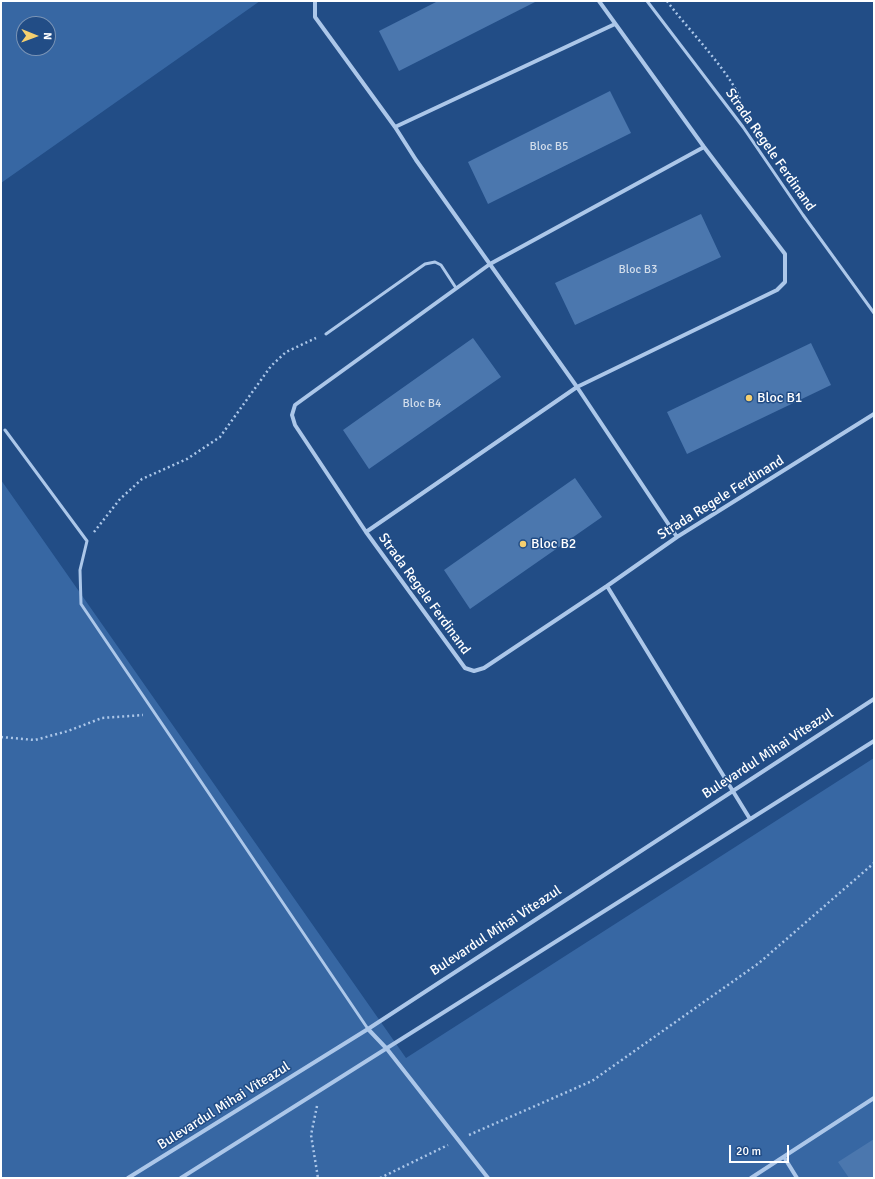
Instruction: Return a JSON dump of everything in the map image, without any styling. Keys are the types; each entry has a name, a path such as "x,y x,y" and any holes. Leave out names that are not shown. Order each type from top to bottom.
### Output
{"street":[{"path":"315,1 315,16 395,127 416,160 576,387 677,537"},
{"path":"366,532 576,387 777,290 785,282 785,254 704,147 599,1"},
{"path":"395,127 615,24"},
{"name":"Strada Regele Ferdinand","path":"704,147 490,264 295,405 292,414 295,425 366,532 465,668 474,671 484,668 607,586 677,537 874,414"},
{"path":"607,586 750,820"},
{"name":"Bulevardul Mihai Viteazul","path":"128,1178 368,1029 732,790 874,699"},
{"path":"181,1178 388,1049 874,741"},
{"path":"368,1029 388,1049 488,1178"},
{"path":"752,1178 874,1098"},
{"path":"784,1157 797,1178"}],"lane":[{"name":"Strada Regele Ferdinand","path":"647,1 743,127 803,215 874,313"},
{"path":"326,334 425,264 434,262 441,265 456,288"},
{"path":"5,430 87,542 80,570 81,604 368,1029"}],"path":[{"path":"667,1 725,73 740,98 741,105"},
{"path":"87,542 120,499 142,479 187,459 220,437 272,366 286,352 326,334"},
{"path":"1,737 35,740 68,731 102,718 156,714"},
{"path":"380,1178 458,1140 592,1081 759,963 874,863"},
{"path":"318,1178 311,1135 320,1090"}],"shaded area":[{"path":"1,1 260,1 1,183"},
{"path":"1,480 406,1058 874,758 874,1178 1,1178"}],"building":[{"path":"438,1 537,1 399,71 379,31"},
{"path":"610,91 631,133 488,204 468,162"},
{"path":"701,214 721,257 575,325 555,283"},
{"path":"473,338 501,377 369,469 343,430"},
{"name":"Bloc B1","path":"811,343 831,385 687,454 667,412"},
{"name":"Bloc B2","path":"575,478 602,517 470,609 444,570"},
{"path":"874,1139 874,1178 849,1178 838,1162"}],"place":[{"name":"Bloc B1","path":"749,398"},
{"name":"Bloc B2","path":"523,544"}]}
